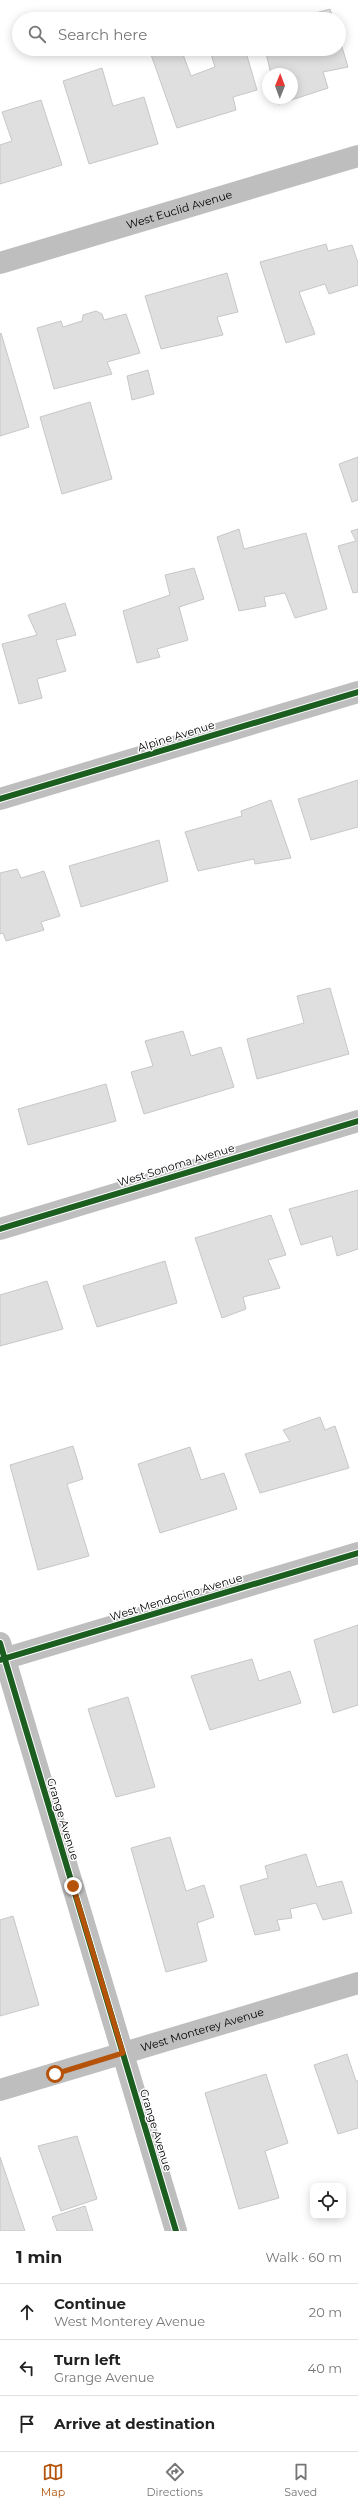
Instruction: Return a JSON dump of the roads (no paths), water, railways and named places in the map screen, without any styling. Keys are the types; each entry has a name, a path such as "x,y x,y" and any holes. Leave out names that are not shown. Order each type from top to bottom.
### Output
{"street":[{"name":"West Euclid Avenue","path":"0,263 358,156"},
{"name":"Alpine Avenue","path":"0,799 358,692"},
{"name":"West Sonoma Avenue","path":"0,1229 358,1121"},
{"name":"West Mendocino Avenue","path":"2,1654 358,1553"},
{"name":"Grange Avenue","path":"2,1654 176,2231"},
{"name":"West Monterey Avenue","path":"0,2090 358,1983"}]}
